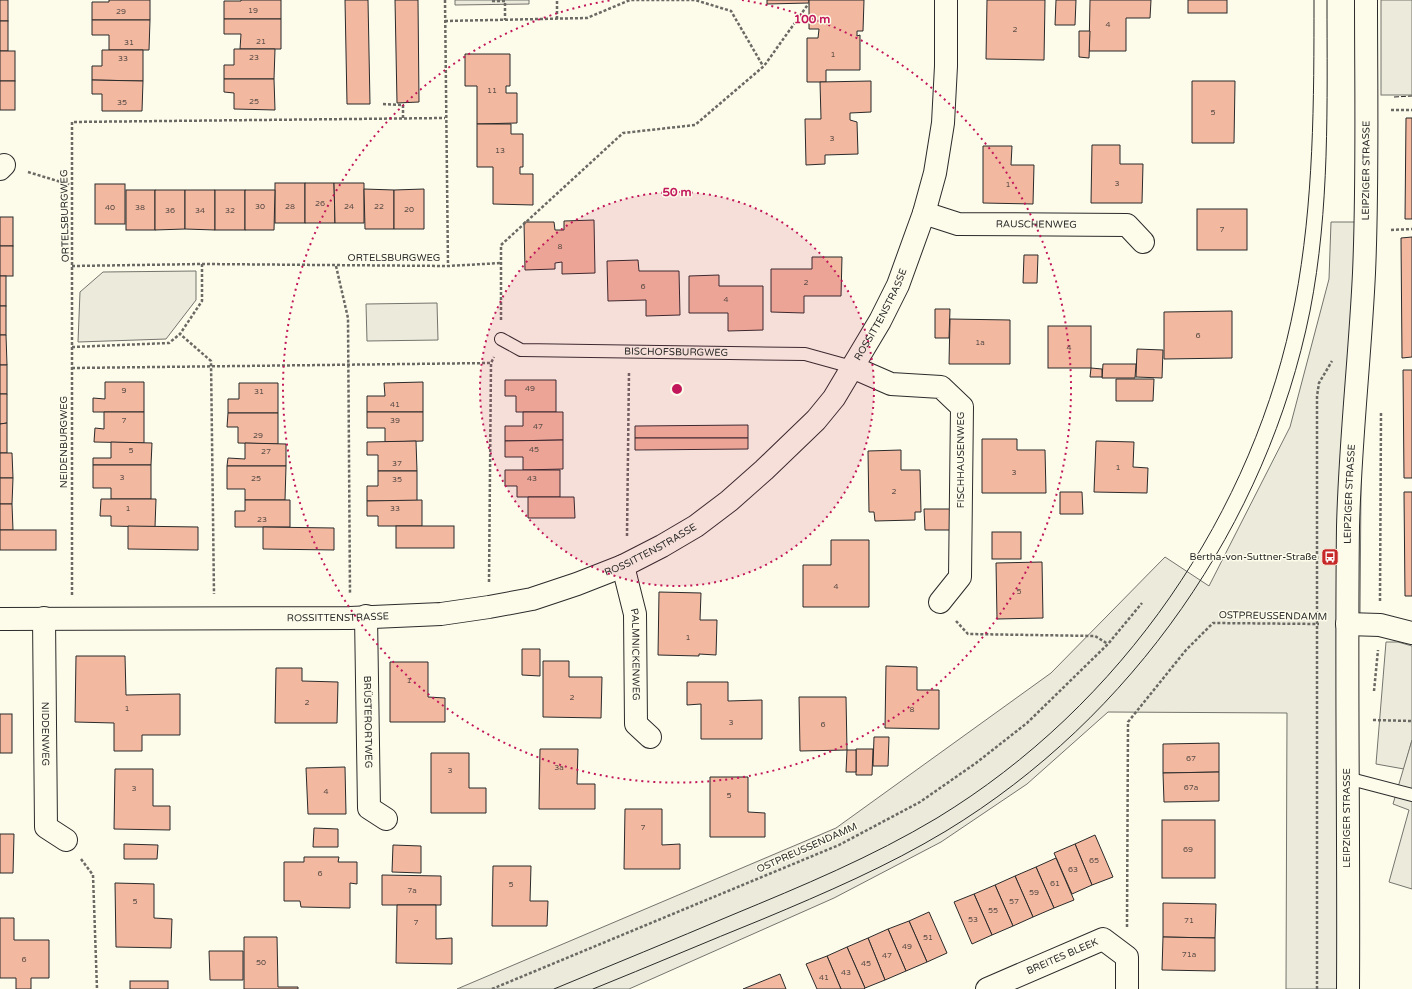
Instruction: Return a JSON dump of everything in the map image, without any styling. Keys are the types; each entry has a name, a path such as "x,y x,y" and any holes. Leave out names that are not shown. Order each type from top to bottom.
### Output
{"street":[{"name":"ROSSITTENSTRASSE","path":"0,619 358,617 441,614 489,608 532,599 577,584 622,566 662,546 696,526 741,491 794,443 816,420 834,398 880,321 898,285 924,213 935,173 943,123 946,66 946,0"},
{"name":"LEIPZIGER STRASSE","path":"1348,989 1348,524 1354,409 1364,276 1366,0"},
{"name":"RAUSCHENWEG","path":"924,213 958,224 1127,225 1143,242"},
{"name":"FISCHHAUSENWEG","path":"852,368 891,384 941,387 962,407 960,577 940,602"},
{"name":"PALMNICKENWEG","path":"622,566 635,614 636,724 650,737"},
{"name":"BRÜSTERORTWEG","path":"358,617 369,808 386,819"},
{"name":"NIDDENWEG","path":"44,618 46,826 66,840"},
{"path":"1347,624 1380,625 1412,633"},
{"name":"BREITES BLEEK","path":"987,989 1103,939 1127,957"},
{"path":"1127,957 1127,989"}],"lane":[{"name":"BISCHOFSBURGWEG","path":"501,339 521,350 805,354 852,368"},
{"path":"1347,778 1412,795"}],"path":[{"name":"ORTELSBURGWEG","path":"445,0 445,118 448,266"},
{"path":"557,0 557,19"},
{"path":"444,21 588,18 630,0 695,0 731,11 764,66"},
{"path":"492,1 505,1 505,20"},
{"path":"489,608 491,363 501,339 501,244 623,133 696,125 764,66 809,3"},
{"path":"383,104 403,104 403,119"},
{"path":"1387,110 1412,110"},
{"name":"ORTELSBURGWEG","path":"445,118 72,122 72,266 202,264 448,266 501,262"},
{"path":"2,167 71,185"},
{"path":"1387,230 1412,229"},
{"path":"72,347 169,343 180,334 202,301 202,264"},
{"name":"NEIDENBURGWEG","path":"72,266 72,618"},
{"path":"336,266 348,318 358,617"},
{"path":"180,334 211,361 214,618"},
{"path":"622,566 627,534 630,352"},
{"path":"72,368 349,366 491,363"},
{"path":"940,602 968,634 1095,636 1108,644"},
{"name":"OSTPREUSSENDAMM","path":"492,989 839,845 920,802 976,763 1027,723 1108,644 1142,604"},
{"name":"OSTPREUSSENDAMM","path":"1127,957 1128,722 1186,650 1213,623 1347,624"},
{"path":"1371,720 1412,721"},
{"path":"66,840 93,875 97,989"}],"shaded area":[{"path":"455,0 529,0 529,4 455,5"},
{"path":"1381,0 1412,0 1412,95 1381,95"},
{"path":"1331,222 1363,222 1360,615 1345,751 1342,989 1286,989 1287,713 1108,712 1027,784 941,842 834,898 629,989 457,989 836,828 1051,673 1165,557 1209,586 1290,427 1329,279"},
{"path":"196,271 196,300 166,339 78,342 80,292 103,272"},
{"path":"437,303 438,340 367,341 366,304"},
{"path":"1386,642 1398,642 1412,646 1412,740 1404,769 1376,764"},
{"path":"1412,740 1412,889 1389,882 1409,810 1393,804"}],"building":[{"path":"0,0 8,0 8,21 0,21"},
{"path":"109,0 150,0 150,20 92,20 92,2 109,2"},
{"path":"281,0 281,19 224,19 224,1"},
{"path":"345,0 368,0 370,104 347,104"},
{"path":"395,0 418,0 419,102 397,103"},
{"path":"767,0 809,0 809,3 767,4"},
{"path":"809,0 864,0 863,31 857,31 857,36 860,35 860,70 826,70 826,82 807,82 807,38 818,38 819,29 809,29"},
{"path":"987,0 1045,0 1044,60 986,59"},
{"path":"1056,0 1076,0 1075,25 1055,25"},
{"path":"1090,0 1151,0 1150,18 1126,18 1126,51 1089,51"},
{"path":"1188,0 1227,0 1227,13 1188,13"},
{"path":"224,19 281,19 281,49 240,49 241,34 224,34"},
{"path":"92,20 150,20 149,50 109,50 109,35 92,35"},
{"path":"0,21 8,21 8,51 0,51"},
{"path":"1079,31 1090,31 1089,58 1079,57"},
{"path":"234,49 275,49 274,79 224,79 224,65 234,65"},
{"path":"102,50 143,50 143,81 92,80 92,66 102,66"},
{"path":"0,51 15,51 15,81 0,81"},
{"path":"465,54 510,54 510,86 506,86 506,93 517,93 517,123 477,124 477,86 465,86"},
{"path":"224,79 274,79 275,110 234,109 234,93 224,92"},
{"path":"92,80 143,81 142,111 102,111 102,94 92,94"},
{"path":"0,81 15,81 15,110 0,110"},
{"path":"871,81 871,112 850,113 850,120 857,122 858,154 825,155 825,164 806,165 805,119 821,119 820,82"},
{"path":"1192,81 1235,81 1234,143 1192,143"},
{"path":"1406,118 1412,118 1412,219 1405,219"},
{"path":"477,124 511,124 511,134 523,134 523,167 520,167 520,174 533,174 533,205 493,204 493,167 477,167"},
{"path":"1092,145 1120,145 1120,164 1143,164 1142,203 1091,203"},
{"path":"983,146 1012,146 1011,165 1034,165 1033,204 983,203"},
{"path":"275,183 305,183 305,223 275,223"},
{"path":"305,183 334,183 335,223 305,223"},
{"path":"334,183 364,183 364,223 335,223"},
{"path":"95,184 125,184 125,224 95,224"},
{"path":"364,189 394,190 394,229 365,229"},
{"path":"424,189 424,229 394,229 394,190"},
{"path":"126,190 155,190 155,230 126,230"},
{"path":"155,190 185,190 185,229 155,230"},
{"path":"185,190 215,190 215,230 185,229"},
{"path":"215,190 245,190 245,230 215,230"},
{"path":"245,190 275,190 274,230 245,230"},
{"path":"1197,209 1247,209 1247,250 1197,250"},
{"path":"0,217 13,217 13,246 0,246"},
{"path":"594,220 595,273 562,274 562,262 555,263 555,269 525,270 524,222 554,222 555,230 564,230 564,221"},
{"path":"1412,237 1412,357 1402,358 1401,238"},
{"path":"0,246 13,246 13,276 0,276"},
{"path":"1024,255 1038,255 1037,283 1023,283"},
{"path":"812,257 842,257 841,296 804,296 804,313 771,312 771,269 812,269"},
{"path":"638,260 639,271 679,271 680,315 646,316 646,300 608,301 607,261"},
{"path":"719,275 719,286 763,286 763,330 728,331 728,313 689,313 689,276"},
{"path":"0,276 6,276 6,306 0,306"},
{"path":"0,306 6,306 6,335 0,335"},
{"path":"935,309 950,309 949,338 935,338"},
{"path":"1232,311 1232,358 1164,359 1164,312"},
{"path":"950,319 1010,320 1010,364 949,364"},
{"path":"1048,326 1091,326 1091,368 1048,368"},
{"path":"0,335 6,335 7,365 0,365"},
{"path":"1137,349 1163,350 1162,378 1136,377"},
{"path":"1103,364 1136,364 1135,378 1102,378"},
{"path":"0,365 7,365 7,394 0,394"},
{"path":"1091,368 1102,369 1102,377 1090,377"},
{"path":"1403,370 1412,370 1412,478 1404,478"},
{"path":"1116,379 1154,379 1153,401 1116,401"},
{"path":"505,380 556,380 556,412 516,412 516,396 505,396"},
{"path":"105,382 144,382 144,412 93,412 93,398 105,399"},
{"path":"423,382 423,412 367,412 367,396 385,396 384,383"},
{"path":"239,383 278,383 278,413 228,413 228,399 239,399"},
{"path":"0,394 7,394 7,423 0,424"},
{"path":"104,412 144,412 144,443 94,442 95,428 104,429"},
{"path":"367,412 423,412 423,441 385,442 385,428 367,428"},
{"path":"523,412 563,412 563,440 505,441 505,426 523,426"},
{"path":"228,413 278,413 278,444 238,443 238,427 227,427"},
{"path":"7,423 7,453 0,453 0,424"},
{"path":"748,425 748,438 635,438 635,426"},
{"path":"635,438 748,438 748,449 635,450"},
{"path":"982,439 1017,439 1017,450 1045,450 1046,493 982,493"},
{"path":"563,440 563,469 523,470 523,457 505,457 505,441"},
{"path":"416,441 417,471 378,471 378,455 367,455 367,442"},
{"path":"1096,441 1134,442 1133,467 1148,468 1147,493 1094,492"},
{"path":"111,442 152,443 151,465 93,465 93,458 111,458"},
{"path":"245,443 286,444 286,466 227,466 228,458 245,459"},
{"path":"901,450 901,470 920,470 921,512 915,512 915,520 875,521 874,512 869,512 868,451"},
{"path":"0,453 12,453 13,478 0,478"},
{"path":"93,465 151,465 151,499 111,499 111,488 93,488"},
{"path":"227,466 286,466 285,500 245,500 245,489 227,489"},
{"path":"505,470 560,470 560,497 517,497 517,486 505,486"},
{"path":"378,471 417,471 417,501 367,501 367,486 378,486"},
{"path":"0,478 13,478 12,504 0,504"},
{"path":"1060,492 1082,492 1083,514 1060,514"},
{"path":"1404,492 1412,492 1412,596 1405,596"},
{"path":"528,497 574,497 575,518 528,518"},
{"path":"101,499 156,499 155,527 111,526 111,516 100,516"},
{"path":"245,500 290,500 290,527 235,527 235,511 245,511"},
{"path":"422,500 422,526 378,526 378,516 367,516 367,501"},
{"path":"0,504 12,504 13,530 0,530"},
{"path":"924,509 950,509 950,530 925,530"},
{"path":"128,526 198,527 198,550 128,549"},
{"path":"396,526 454,526 454,548 396,548"},
{"path":"263,527 334,528 334,550 263,549"},
{"path":"0,530 56,530 56,550 0,550"},
{"path":"992,532 1021,532 1021,559 992,559"},
{"path":"831,540 869,540 869,607 803,607 803,565 831,565"},
{"path":"1042,562 1043,618 997,619 996,563"},
{"path":"659,592 701,593 700,620 717,620 716,655 658,655"},
{"path":"522,649 540,649 540,676 522,675"},
{"path":"76,656 125,656 126,695 180,694 180,735 142,735 142,751 114,751 114,723 75,722"},
{"path":"543,661 569,661 569,677 602,677 601,718 543,717"},
{"path":"390,662 428,662 428,697 445,698 445,722 390,722"},
{"path":"886,666 917,667 917,690 939,690 939,729 885,728"},
{"path":"276,668 302,668 302,681 338,682 337,723 275,723"},
{"path":"687,682 728,682 728,701 762,700 762,739 701,739 701,704 687,705"},
{"path":"799,697 846,697 847,750 800,751"},
{"path":"0,714 12,714 12,753 0,753"},
{"path":"874,737 889,737 888,766 873,766"},
{"path":"1219,743 1219,772 1163,773 1163,744"},
{"path":"540,749 578,749 577,784 595,784 595,809 539,809"},
{"path":"856,749 873,749 872,775 856,775"},
{"path":"847,750 856,750 856,772 846,772"},
{"path":"431,753 469,753 469,788 486,788 486,813 431,813"},
{"path":"345,767 346,814 308,814 306,768"},
{"path":"115,769 153,769 153,806 170,806 170,830 114,829"},
{"path":"1219,772 1219,801 1164,802 1163,773"},
{"path":"710,777 748,777 748,812 765,813 765,837 710,837"},
{"path":"625,809 662,809 662,845 680,844 680,869 624,869"},
{"path":"1162,820 1215,820 1215,878 1162,878"},
{"path":"314,828 338,829 338,847 313,847"},
{"path":"0,834 14,834 13,873 0,873"},
{"path":"1095,835 1113,877 1092,885 1075,844"},
{"path":"124,844 158,845 157,859 124,859"},
{"path":"1075,844 1092,885 1072,894 1054,853"},
{"path":"393,845 421,846 421,873 392,872"},
{"path":"304,857 339,857 338,862 357,862 357,884 350,883 350,908 301,907 300,901 284,901 284,862 304,862"},
{"path":"1056,858 1074,900 1054,908 1036,867"},
{"path":"493,866 531,866 530,901 548,901 547,926 492,926"},
{"path":"1036,867 1054,908 1033,917 1015,876"},
{"path":"382,875 441,876 441,905 382,905"},
{"path":"1015,876 1033,917 1013,926 995,885"},
{"path":"115,883 154,884 154,918 172,919 171,948 116,947"},
{"path":"995,885 1013,926 992,935 974,894"},
{"path":"974,894 992,935 972,944 954,902"},
{"path":"1163,903 1216,904 1215,938 1163,937"},
{"path":"397,905 436,905 436,939 452,938 452,964 396,963"},
{"path":"929,912 947,953 927,962 909,921"},
{"path":"0,918 14,918 14,940 49,940 49,978 31,978 31,989 16,989 16,978 0,978"},
{"path":"909,921 927,962 906,971 888,929"},
{"path":"888,929 906,971 885,980 868,938"},
{"path":"244,937 277,937 278,987 298,987 298,989 244,989"},
{"path":"1163,937 1215,938 1215,971 1162,970"},
{"path":"868,938 885,980 865,988 847,947"},
{"path":"847,947 865,988 864,989 841,989 827,956"},
{"path":"209,951 243,951 243,980 210,980"},
{"path":"827,956 841,989 817,989 806,964"},
{"path":"780,974 786,989 743,989"},
{"path":"130,981 168,981 168,989 130,989"}],"tram line":[{"path":"554,989 810,882 887,846 937,818 1004,772 1065,720 1121,661 1170,597 1213,528 1248,456 1276,380 1295,302 1306,227 1312,151 1314,0"},
{"path":"593,989 833,889 902,856 946,831 1013,785 1075,732 1132,673 1182,608 1225,539 1261,466 1290,390 1310,311 1321,234 1324,195 1327,117 1327,0"}],"fence":[{"path":"1394,97 1412,96"}],"place":[{"name":"Bertha-von-Suttner-Straße","path":"1330,557"}]}
